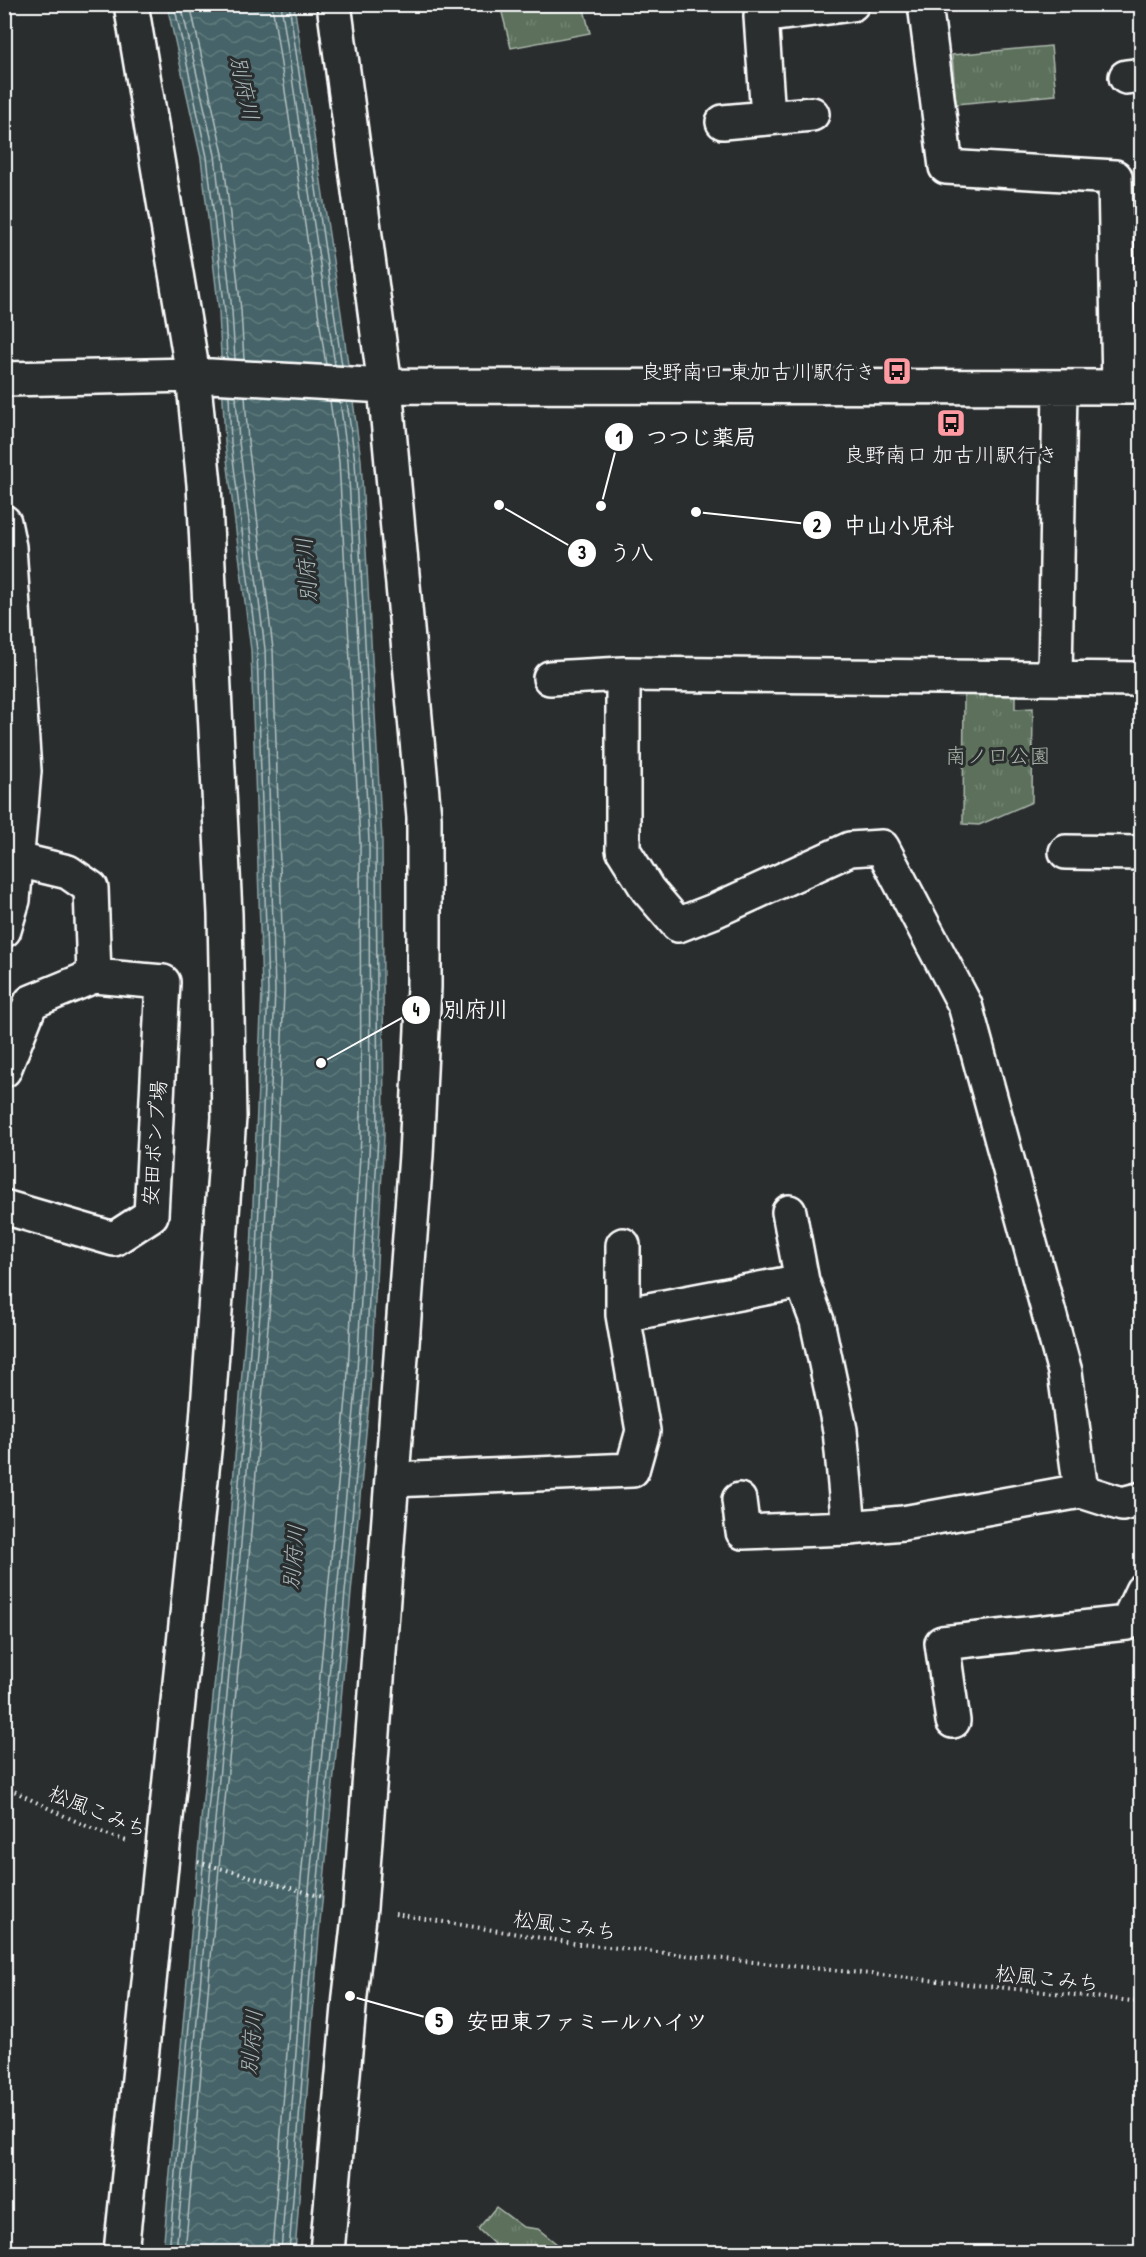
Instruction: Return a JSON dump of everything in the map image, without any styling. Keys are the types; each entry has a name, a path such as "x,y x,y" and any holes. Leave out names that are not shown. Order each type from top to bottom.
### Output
{"street":[{"path":"121,2253 207,1422 229,1117 225,914 204,484 193,375 131,4"},
{"path":"768,117 760,16 852,4"},
{"path":"4,379 193,375 385,386 1130,387 1115,177 946,167 925,4"},
{"path":"327,2253 335,2147 360,1908 393,1480 416,1155 423,987 424,817 385,386 342,7"},
{"path":"723,122 812,114"},
{"path":"1055,677 1060,388"},
{"path":"4,522 9,547 18,860 14,900 4,930"},
{"path":"623,674 623,850 648,890 678,925 850,849 882,847 965,1005 1065,1372 1081,1491"},
{"path":"550,678 623,674 1142,679"},
{"path":"1066,852 1142,853"},
{"path":"18,860 68,872 91,888 94,976"},
{"name":"安田ポンプ場","path":"4,1070 31,1002 94,976 163,982 151,1215 114,1239 4,1207"},
{"path":"789,1212 802,1281 817,1321 840,1430 849,1528"},
{"path":"393,1480 632,1470 644,1431 623,1315 622,1245"},
{"path":"623,1315 802,1281"},
{"path":"739,1500 743,1532 849,1528 903,1523 1081,1491 1122,1504 1142,1499"},
{"path":"953,1721 942,1643 1127,1623 1142,1591"}],"path":[{"name":"松風こみち","path":"4,1786 111,1836 360,1908 579,1944 1142,2002"}],"green space":[{"path":"500,5 583,5 590,33 511,48"},
{"path":"1051,46 1056,95 956,104 952,55"},
{"name":"南ノ口公園","path":"964,694 1015,694 1015,709 1033,708 1032,802 979,825 963,824"},
{"path":"496,2207 523,2227 538,2229 567,2252 492,2252 494,2244 478,2229"}],"water":[{"name":"別府川","path":"167,5 294,5 361,460 382,841 384,1136 370,1390 319,1934 295,2252 163,2252 226,1567 250,1276 262,990 251,650 225,443 219,312 201,158"}],"place":[{"name":"良野南口 東加古川駅行き","path":"897,371"},
{"name":"良野南口 加古川駅行き","path":"951,423"},
{"name":"う八","path":"499,505"},
{"name":"つつじ薬局","path":"601,506"},
{"name":"中山小児科","path":"696,512"},
{"name":"別府川","path":"321,1063"},
{"name":"安田東ファミールハイツ","path":"350,1996"}]}
